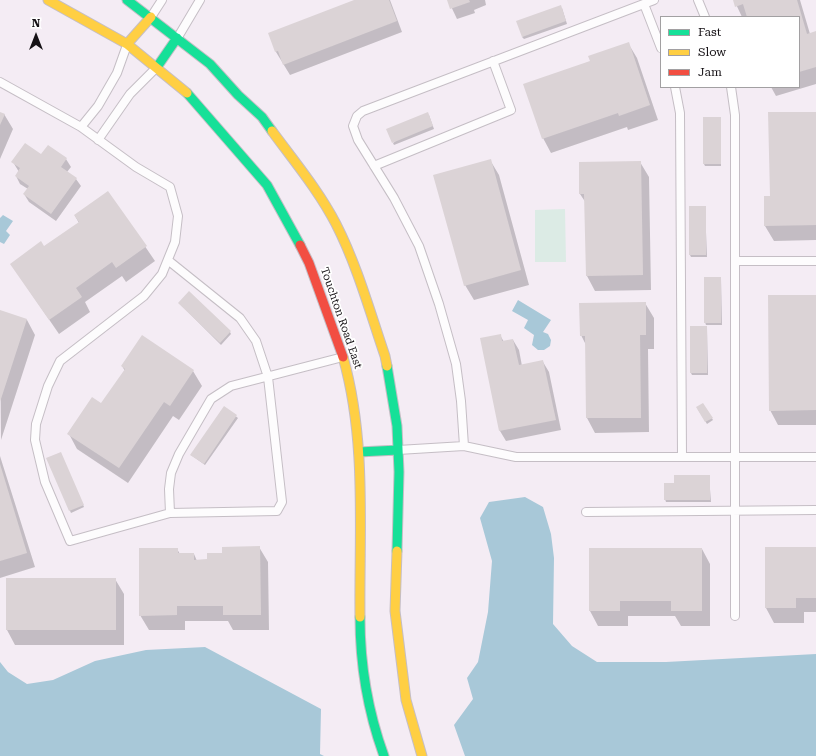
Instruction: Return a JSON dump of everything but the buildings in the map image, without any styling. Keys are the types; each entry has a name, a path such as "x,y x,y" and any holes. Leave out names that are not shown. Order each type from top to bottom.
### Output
{"street":[{"name":"Touchton Road East","path":"48,0 127,44 157,67 192,98 246,158 267,185 291,226 310,263 344,357 350,381 359,452 360,631 365,684 377,737 384,756"},
{"path":"126,0 210,64 238,95 262,117 312,185 336,224 365,295 386,356 397,426 399,472 395,611 406,700 422,756"},
{"path":"127,44 150,17"},
{"path":"157,67 177,38"},
{"path":"359,452 398,450"}],"lane":[{"path":"150,17 162,0"},
{"path":"177,38 200,0"},
{"path":"464,446 456,364 439,304 419,246 394,198 358,140 353,126 357,116 363,111 654,0"},
{"path":"698,0 705,16"},
{"path":"644,4 660,45"},
{"path":"81,127 98,106 113,79 127,44"},
{"path":"374,166 511,110 493,61"},
{"path":"98,140 130,94 157,67"},
{"path":"0,82 81,127 136,167 170,187 178,216 175,242 169,261 162,274 144,296 60,361 48,386 36,424 35,440 45,482 70,541 170,513 277,511 282,502 268,377 256,341 240,318 169,261"},
{"path":"675,88 680,113 682,457"},
{"path":"731,88 735,115 735,616"},
{"path":"735,261 816,261"},
{"path":"170,513 169,489 171,473 179,454 211,399 231,386 344,357"},
{"path":"398,450 464,446 516,457 816,457"},
{"path":"586,512 816,510"}],"shaded area":[{"path":"565,209 566,262 535,262 535,210"}],"water":[{"path":"3,215 13,221 6,231 10,235 4,244 0,242 0,218"},
{"path":"518,300 551,320 543,332 548,334 551,340 550,346 544,350 538,350 532,345 534,335 524,328 528,320 512,311"},
{"path":"525,497 543,507 551,534 554,558 553,624 572,646 597,662 666,662 816,654 816,756 465,756 454,725 473,699 467,678 478,662 488,612 492,561 480,518 489,502"},
{"path":"205,647 321,709 320,754 324,756 0,756 0,662 8,672 27,684 53,680 95,661 146,650"}],"traffic: fast":[{"path":"127,0 210,64 238,95 262,117 272,131"},
{"path":"157,67 177,38"},
{"path":"187,93 267,185 300,245"},
{"path":"387,366 397,426 399,472 397,551"},
{"path":"359,452 398,450"},
{"path":"360,617 360,635 366,688 369,705 384,756"}],"traffic: slow":[{"path":"48,0 127,44 187,93"},
{"path":"127,44 151,17"},
{"path":"272,131 314,188 344,240 357,272 387,366"},
{"path":"343,357 351,389 359,454 361,519 360,617"},
{"path":"397,551 395,611 406,700 422,756"}],"traffic: jam":[{"path":"300,245 309,263 343,357"}]}
